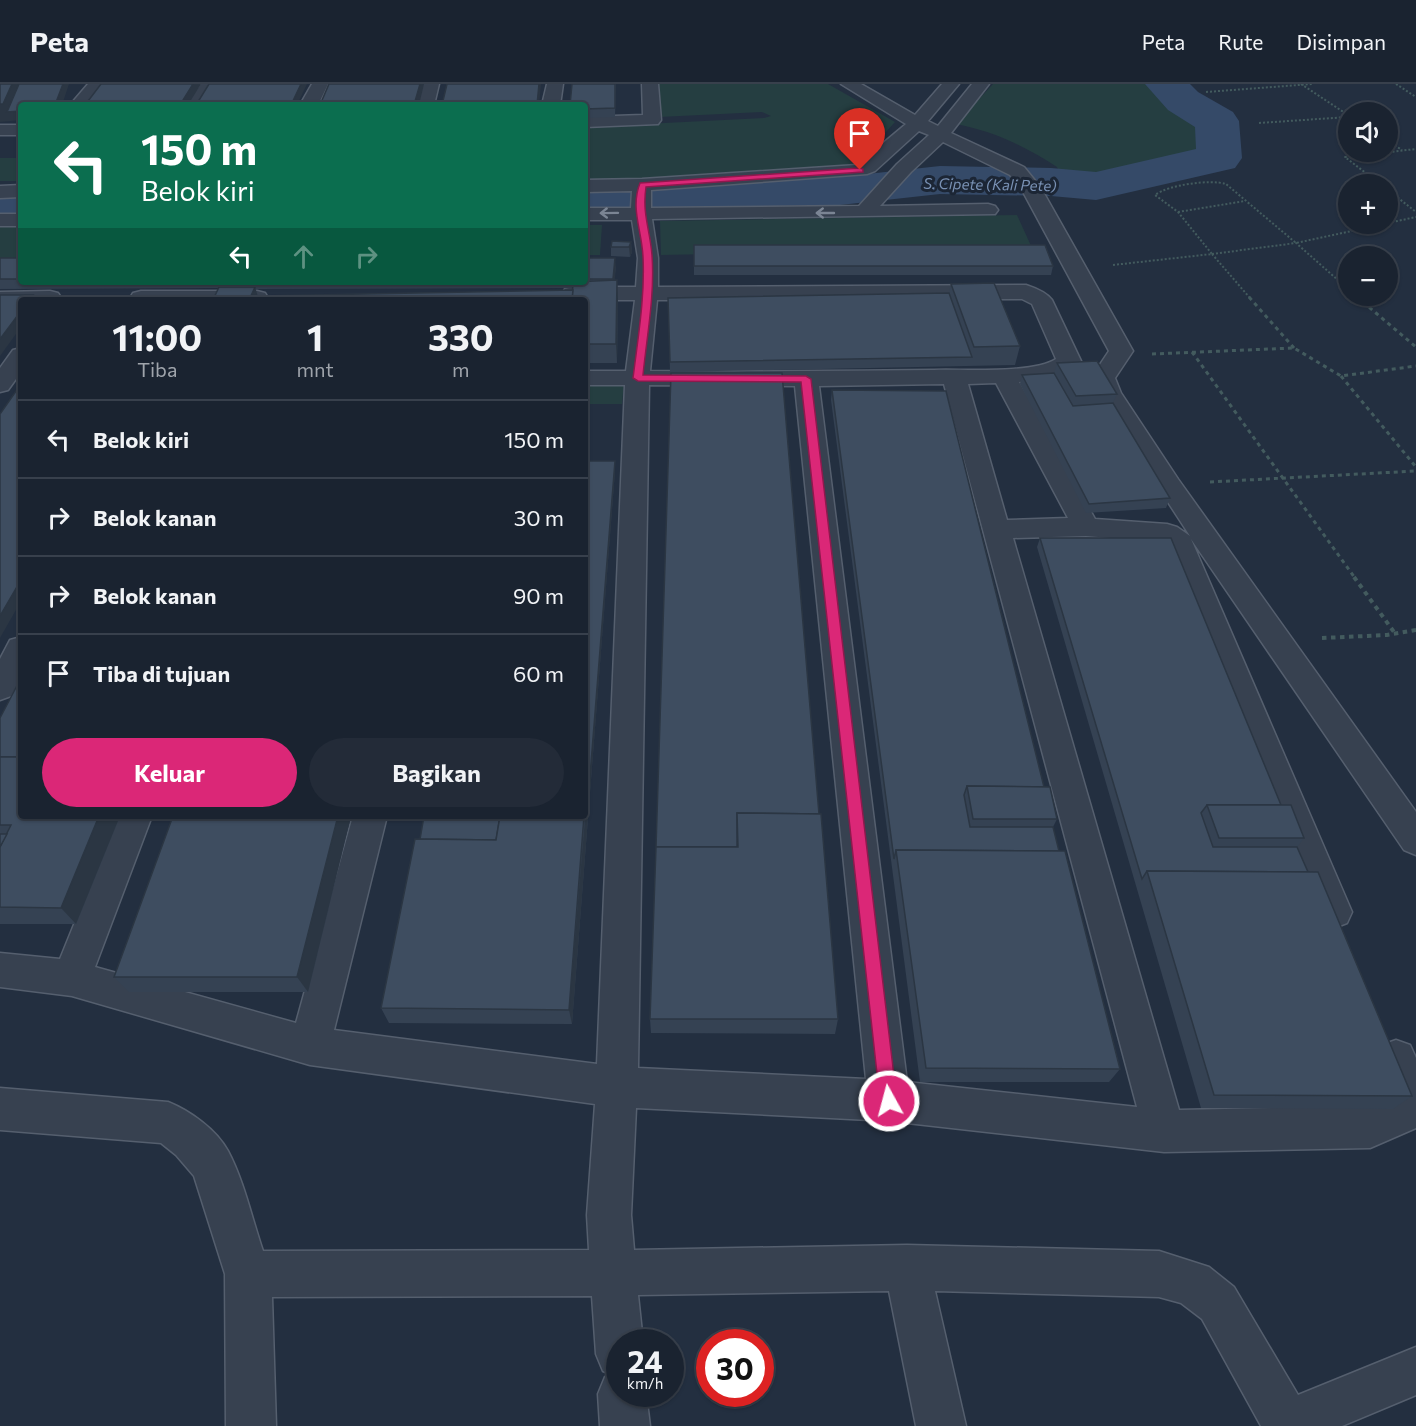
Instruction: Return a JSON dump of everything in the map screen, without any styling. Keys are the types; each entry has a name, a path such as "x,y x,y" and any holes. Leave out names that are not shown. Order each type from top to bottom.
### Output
{"street":[{"path":"72,102 77,84"},
{"path":"82,102 97,84"},
{"path":"197,102 209,84"},
{"path":"311,102 320,84"},
{"path":"426,102 431,84"},
{"path":"552,102 555,84"},
{"path":"588,122 652,120 650,84"},
{"path":"849,84 1024,180 1121,351 1103,378 1108,393 1168,485 1416,840"},
{"path":"588,213 641,199 860,170 868,167 917,123 951,84"},
{"path":"870,205 904,168 941,135 981,84"},
{"path":"0,130 18,130"},
{"path":"588,187 641,199 988,210"},
{"path":"0,192 18,191"},
{"path":"618,1329 609,1215 616,1102 638,378 648,293 648,254 641,199"},
{"path":"0,220 18,220"},
{"path":"552,294 1026,291 1041,300 1068,361 1052,372 1004,376 806,379 588,378"},
{"path":"0,299 18,299"},
{"path":"0,385 18,359"},
{"path":"1004,376 1086,527"},
{"path":"954,377 1164,1131"},
{"path":"806,379 889,1101"},
{"path":"995,529 1086,527 1167,533 1180,543 1346,940"},
{"path":"0,688 18,654"},
{"path":"72,978 134,819"},
{"path":"310,1046 369,819"},
{"path":"0,970 72,978 310,1046 616,1102 889,1101 1164,1131 1370,1127 1405,1112 1402,1073 1383,1029"},
{"path":"0,1109 168,1123 190,1140 212,1164 248,1274 251,1426"},
{"path":"248,1274 614,1273 907,1268 1159,1274 1193,1283 1218,1303 1288,1425 1416,1371"},
{"path":"907,1268 941,1426"},
{"path":"623,1407 625,1426"}],"path":[{"path":"1239,84 1245,88"},
{"path":"1301,84 1338,109"},
{"path":"1206,92 1312,84"},
{"path":"1396,84 1416,97"},
{"path":"1259,123 1338,117"},
{"path":"1398,148 1403,151"},
{"path":"1367,174 1345,157 1416,149"},
{"path":"1338,280 1226,184 1217,181 1157,192 1155,195 1178,212 1294,348 1341,376 1416,469"},
{"path":"1398,199 1416,214"},
{"path":"1178,212 1245,201"},
{"path":"1398,219 1416,214"},
{"path":"1074,269 1296,243 1338,234"},
{"path":"1368,306 1416,347"},
{"path":"1121,351 1149,354 1294,348"},
{"path":"1192,351 1394,632"},
{"path":"1341,376 1416,366"},
{"path":"1168,485 1416,469"},
{"path":"1278,640 1387,635 1416,630"}],"green space":[{"path":"655,84 828,84 895,122 855,166 686,180 588,181 588,127 771,116 762,112 659,117"},
{"path":"993,84 1157,84 1172,103 1206,121 1210,155 1092,182 1061,177 1057,167 1033,152 996,135 956,124"},
{"path":"0,158 18,158 18,181 0,181"},
{"path":"1017,215 1032,248 661,255 660,221"},
{"path":"588,225 602,225 600,255 588,255"},
{"path":"0,226 18,226 18,258 0,258"},
{"path":"588,381 624,382 622,404 588,404"}],"building":[{"path":"0,84 12,84 3,104 0,104"},
{"path":"19,84 63,84 56,102 18,102 18,111 7,112"},
{"path":"101,84 193,84 182,102 87,102"},
{"path":"209,84 301,84 292,102 198,102"},
{"path":"329,84 420,84 415,102 321,102"},
{"path":"447,84 539,84 537,102 443,102"},
{"path":"572,84 615,84 615,108 588,109 588,102 570,102"},
{"path":"612,241 631,242 629,247 611,247"},
{"path":"694,245 1045,245 1053,266 694,266"},
{"path":"0,258 18,258 18,279 0,279"},
{"path":"588,258 615,258 613,279 588,279"},
{"path":"617,280 616,344 588,344 588,297 572,297 573,285 588,285 588,281"},
{"path":"994,283 1020,346 974,347 951,284"},
{"path":"219,287 255,287 250,297 214,297"},
{"path":"573,290 572,297 258,296"},
{"path":"949,293 972,357 670,362 668,298"},
{"path":"0,295 33,295 18,297 18,315 0,339"},
{"path":"82,296 185,296 184,297"},
{"path":"1097,361 1117,394 1076,396 1057,363"},
{"path":"671,373 782,373 819,814 737,813 737,847 656,847"},
{"path":"1054,373 1073,406 1113,403 1170,498 1089,504 1022,375"},
{"path":"18,388 18,585 0,616 0,414"},
{"path":"832,390 946,391 1044,787 967,786 964,795 970,827 1053,827 1059,851 896,850 894,859"},
{"path":"588,461 615,461 588,801"},
{"path":"1040,538 1171,538 1281,805 1207,805 1201,813 1213,847 1297,847 1308,872 1147,871 1142,879"},
{"path":"18,684 18,757 0,757 0,718"},
{"path":"0,757 18,757 18,819 98,819 61,908 0,907 0,847 11,825 0,825"},
{"path":"967,786 1050,787 1057,819 973,819"},
{"path":"1207,805 1291,805 1304,838 1219,838"},
{"path":"737,813 821,814 838,1019 650,1019 656,847 738,847"},
{"path":"172,819 337,819 297,977 114,977"},
{"path":"423,819 500,819 496,840 420,839"},
{"path":"500,819 584,819 569,1010 381,1008 415,839 496,840"},
{"path":"0,834 7,834 0,847"},
{"path":"896,850 1065,851 1120,1069 926,1068"},
{"path":"1147,871 1318,872 1412,1096 1214,1095"}],"waterway":[{"name":"S. Cipete (Kali Pete)","path":"588,194 840,191 940,180 1051,182 1096,186 1219,158 1217,121 1183,101 1166,84"},
{"name":"S. Cipete (Kali Pete)","path":"0,201 18,201"}],"route":[{"path":"860,170 642,185 639,207 648,254 648,293 638,378 806,379 889,1101"}]}
